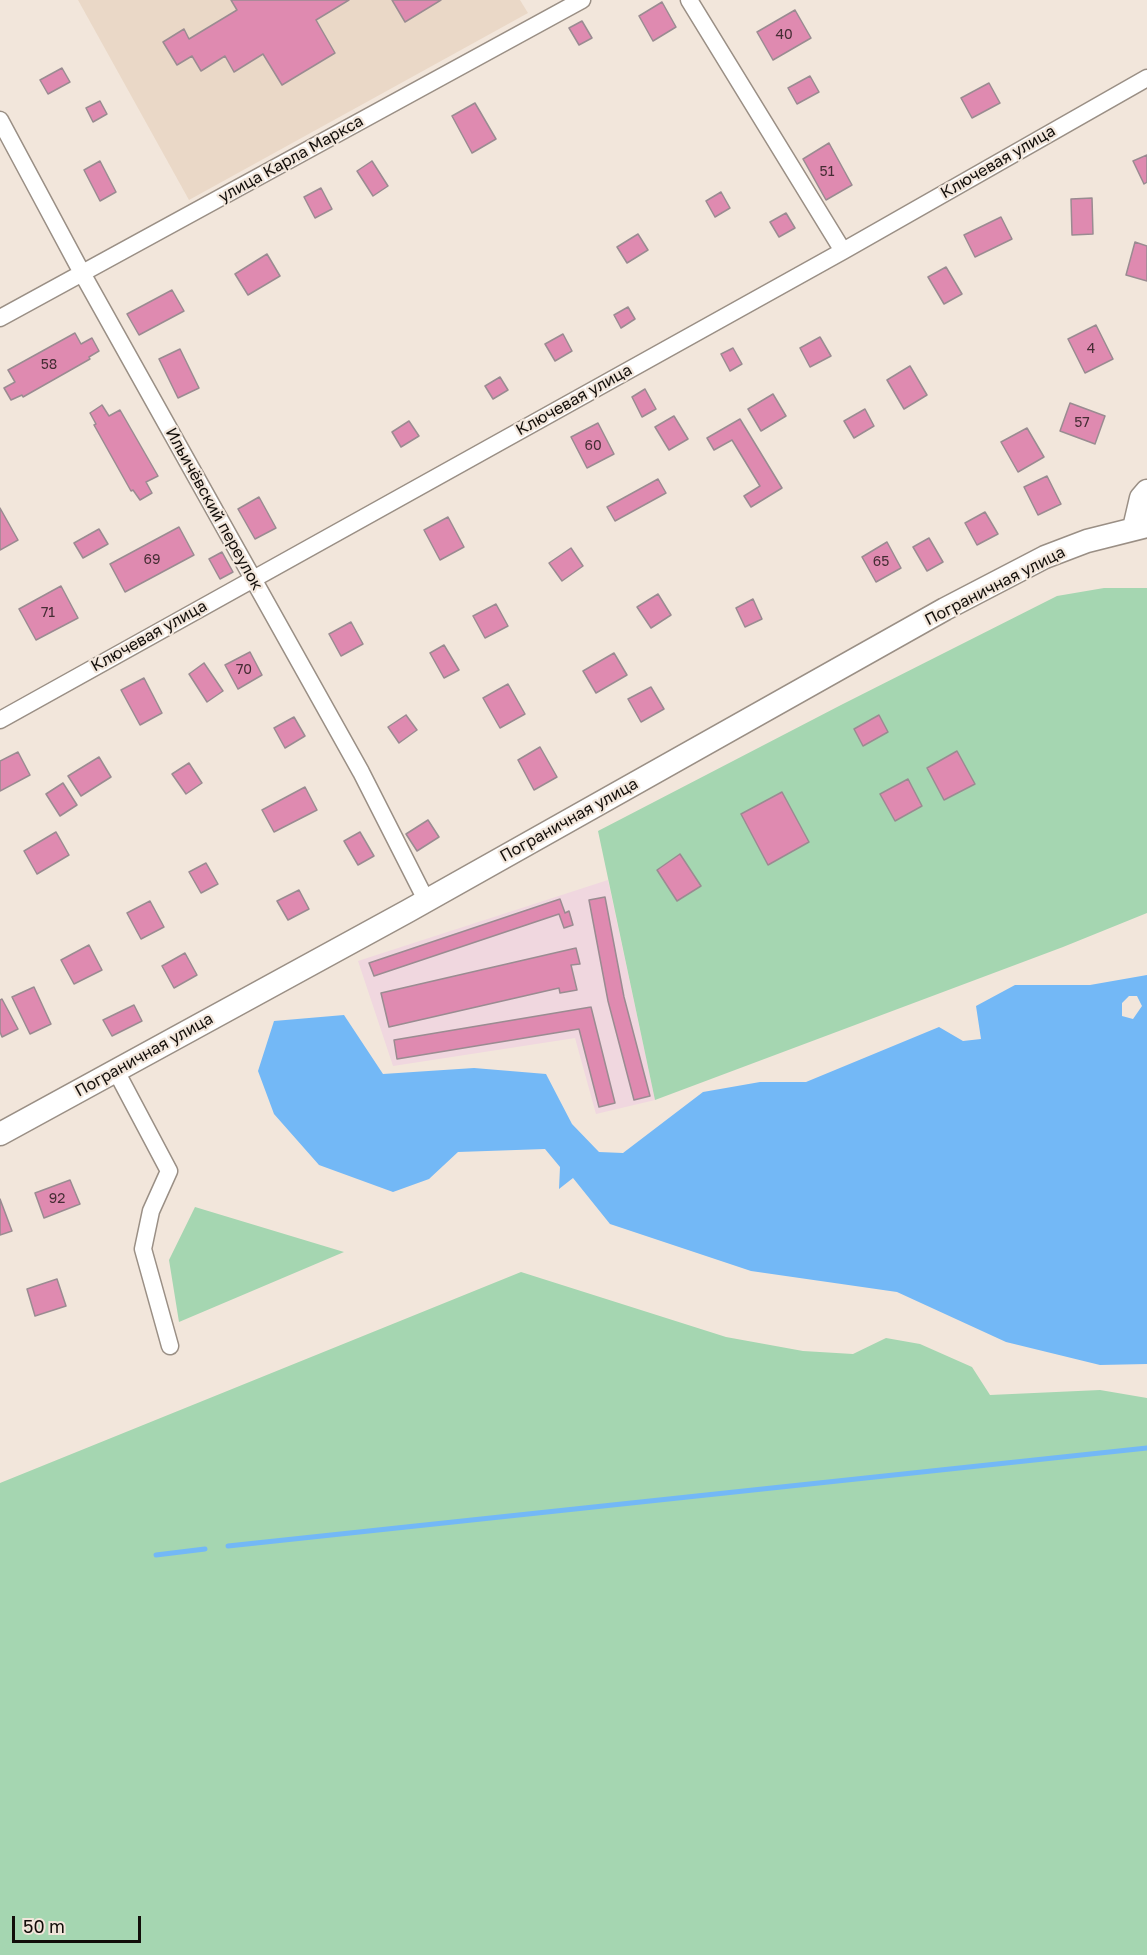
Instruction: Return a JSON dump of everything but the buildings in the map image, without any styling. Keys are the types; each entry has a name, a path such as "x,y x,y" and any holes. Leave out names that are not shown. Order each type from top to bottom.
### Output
{"main road":[{"path":"1141,527 1141,498 1147,491"},
{"name":"Пограничная улица","path":"0,1134 426,900 955,604 1045,557 1087,541 1141,527"}],"street":[{"name":"улица Карла Маркса","path":"0,318 582,0"},
{"path":"688,0 843,251"},
{"name":"Ключевая улица","path":"0,720 843,251 1147,78"},
{"name":"Ильичёвский переулок","path":"0,120 82,273 361,772 426,900"},
{"path":"116,1071 169,1171 152,1211 143,1249 170,1346"}],"shaded area":[{"path":"78,0 520,0 528,13 189,200"},
{"path":"608,880 655,1100 596,1114 575,1038 393,1066 358,961"}],"green space":[{"path":"1104,588 1147,588 1147,913 1063,947 655,1100 598,831 1057,596"},
{"path":"195,1207 344,1252 179,1322 169,1260"},
{"path":"521,1272 726,1337 803,1351 853,1354 886,1338 920,1344 972,1367 990,1395 1100,1390 1147,1398 1147,1955 0,1955 0,1483"}],"water":[{"path":"1147,975 1147,1364 1100,1365 1006,1342 897,1292 751,1271 610,1224 573,1178 559,1189 560,1167 545,1149 458,1152 429,1179 393,1192 319,1165 274,1114 258,1071 274,1021 344,1015 383,1074 474,1068 546,1074 572,1124 599,1152 623,1153 703,1092 760,1082 806,1082 939,1027 963,1041 981,1039 976,1006 1015,985 1090,985","holes":["1129,996 1137,996 1142,1006 1133,1019 1122,1016 1122,1003"]}],"waterway":[{"path":"228,1546 1147,1448"},
{"path":"156,1555 205,1549"}]}
